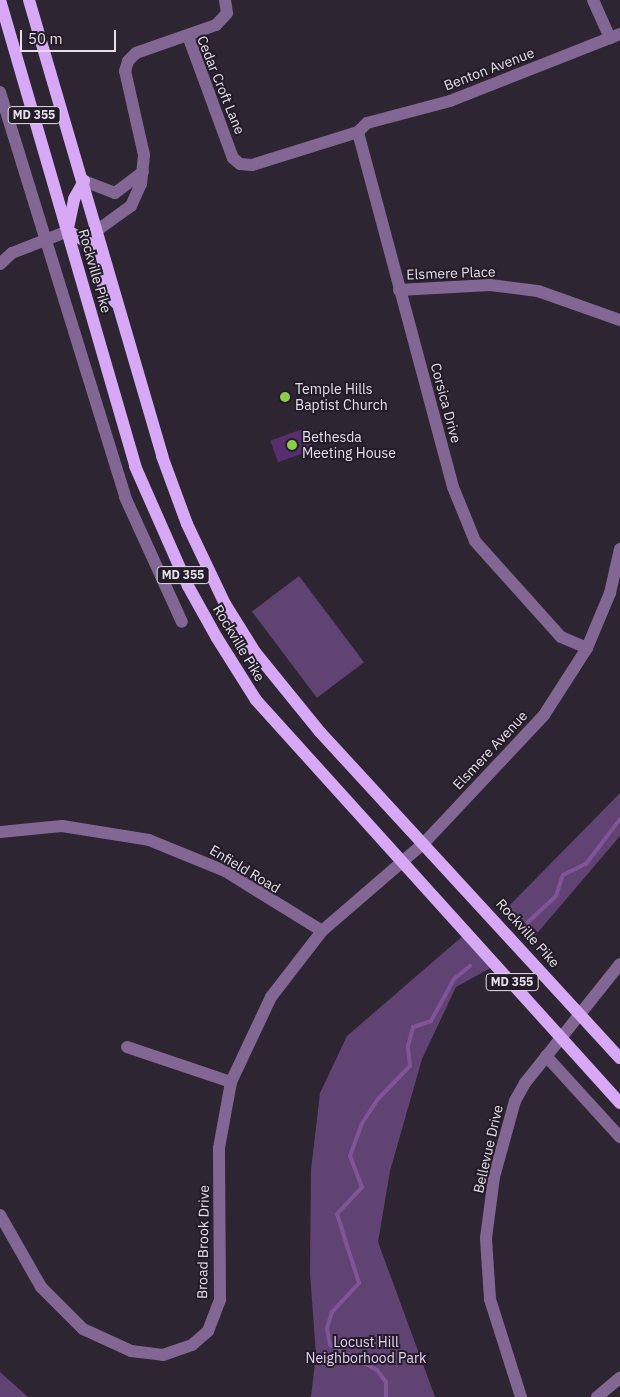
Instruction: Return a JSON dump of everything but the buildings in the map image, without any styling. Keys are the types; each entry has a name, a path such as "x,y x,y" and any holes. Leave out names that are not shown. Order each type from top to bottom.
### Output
{"main road":[{"name":"Rockville Pike","path":"0,0 135,466 188,586 256,700 620,1103"},
{"name":"Rockville Pike","path":"29,0 99,229 119,307 162,456 186,524 226,604 255,652 308,718 620,1058"},
{"path":"84,181 74,199 68,231 89,243 105,291 119,307"}],"street":[{"path":"188,36 216,25 227,13 225,0"},
{"path":"593,0 615,36"},
{"name":"Cedar Croft Lane","path":"99,229 130,206 143,172 144,155 125,71 136,53 188,36 233,158 240,164 252,165 362,127"},
{"name":"Benton Avenue","path":"362,127 450,101 615,36"},
{"path":"0,92 125,496 182,622"},
{"name":"Corsica Drive","path":"362,127 399,290 453,487 475,542 562,637 587,648"},
{"path":"84,181 115,193 143,172"},
{"path":"0,264 45,238 68,231"},
{"name":"Elsmere Place","path":"399,290 490,285 538,291 620,320"},
{"name":"Elsmere Avenue","path":"322,931 424,843 544,715 587,648 610,593 620,549"},
{"name":"Enfield Road","path":"0,832 62,826 149,840 225,871 322,931"},
{"name":"Broad Brook Drive","path":"0,1215 41,1287 83,1329 131,1351 163,1356 192,1346 208,1331 220,1299 219,1148 231,1082 271,997 322,931"},
{"name":"Bellevue Drive","path":"521,1397 490,1299 486,1238 494,1177 515,1101 578,1011 620,964"},
{"path":"127,1047 231,1082"},
{"path":"546,1056 620,1137"},
{"path":"597,1397 620,1378"}],"green space":[{"path":"299,576 364,662 317,698 252,612"},
{"path":"620,793 620,836 533,938 506,909"},
{"name":"Locust Hill Neighborhood Park","path":"464,935 496,965 456,987 422,1059 390,1171 378,1242 435,1397 311,1397 316,1354 310,1273 311,1170 320,1093 347,1036"},
{"path":"0,1372 28,1397 0,1397"}],"waterway":[{"path":"526,924 556,896 563,875 586,864 620,819"},
{"path":"386,1397 386,1382 377,1370 330,1345 327,1328 332,1312 359,1283 337,1214 362,1187 350,1156 361,1125 378,1099 410,1066 408,1046 413,1027 431,1021 454,979 470,966"}],"place":[{"name":"Temple Hills Baptist Church","path":"285,397"},
{"name":"Bethesda Meeting House","path":"292,445"}]}
